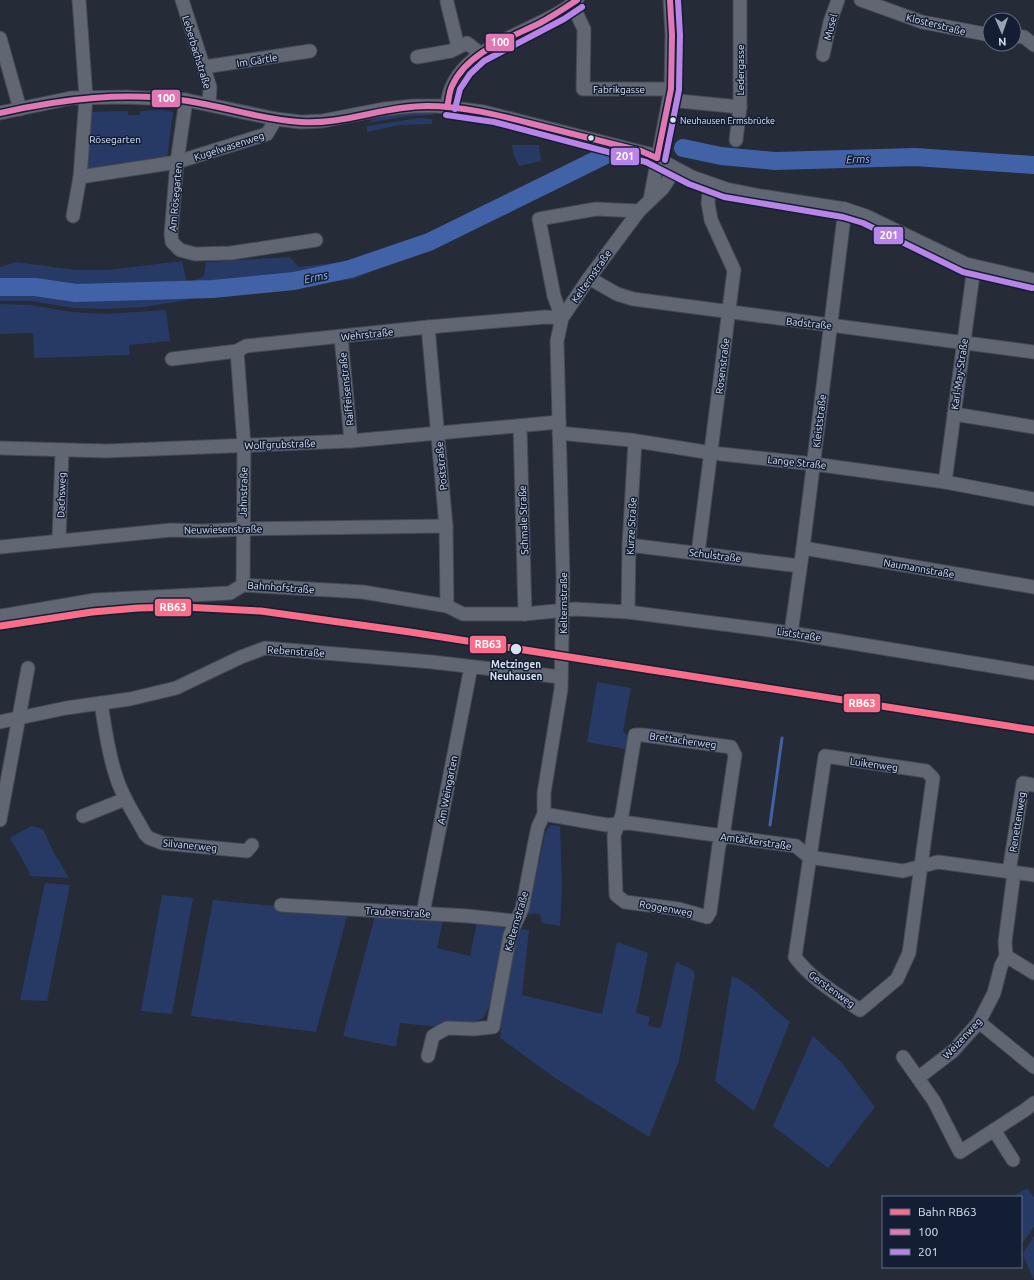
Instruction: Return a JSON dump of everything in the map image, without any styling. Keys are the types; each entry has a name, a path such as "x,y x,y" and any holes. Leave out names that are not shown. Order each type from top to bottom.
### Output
{"street":[{"path":"73,216 80,177 86,97 79,0"},
{"name":"Leberbachstraße","path":"182,0 210,87 209,104"},
{"path":"650,200 670,94 672,35 670,0"},
{"name":"Ledergasse","path":"736,140 740,106 740,0"},
{"name":"Musel","path":"823,55 830,22 838,0"},
{"name":"Klosterstraße","path":"861,0 922,22 982,33"},
{"path":"447,2 458,47"},
{"path":"447,107 448,96 456,79 463,69 481,54 574,2"},
{"name":"Fabrikgasse","path":"574,2 584,29 583,89 670,94"},
{"path":"1022,37 1034,45"},
{"path":"0,38 20,109"},
{"path":"417,58 451,51 467,43 481,54"},
{"name":"Im Gärtle","path":"204,67 310,51"},
{"path":"670,94 740,106"},
{"path":"0,113 86,97 186,100 276,120 308,122 413,106 447,107 496,114 641,151 657,158 675,169 710,184 761,196 845,209 866,216 974,267 1034,280"},
{"name":"Am Rösegarten","path":"186,100 177,162 171,234 172,242 180,250 195,254 231,252 316,240"},
{"name":"Kugelwasenweg","path":"80,177 177,162 267,134 276,120"},
{"name":"Kelternstraße","path":"428,1056 433,1036 447,1028 474,1029 493,1027 510,935 522,908 537,834 544,814 544,793 561,689 563,528 557,341 562,318 639,211 663,188 675,169"},
{"name":"Rosenstraße","path":"698,553 712,453 734,270 711,220 708,203 710,184"},
{"path":"562,318 554,296 540,219 596,209 639,211"},
{"name":"Kleiststraße","path":"791,633 814,464 845,209"},
{"name":"Karl-May-Straße","path":"946,482 974,267"},
{"name":"Badstraße","path":"590,278 617,294 628,298 729,313 1034,352"},
{"name":"Wehrstraße","path":"172,359 237,351 246,346 428,327 545,317 562,318"},
{"name":"Poststraße","path":"428,327 439,433 446,526 447,606"},
{"name":"Raiffeisenstraße","path":"341,337 351,441"},
{"name":"Jahnstraße","path":"237,351 244,445 243,585"},
{"path":"954,414 1034,427"},
{"name":"Wolfgrubstraße","path":"0,448 106,451 351,441 520,426 559,427"},
{"name":"Schmale Straße","path":"520,426 525,614"},
{"name":"Lange Straße","path":"559,427 712,453 814,464 946,482 1034,500"},
{"name":"Kurze Straße","path":"628,612 629,545 635,441"},
{"name":"Dachsweg","path":"59,540 62,450"},
{"name":"Neuwiesenstraße","path":"0,546 171,530 204,531 446,526"},
{"name":"Schulstraße","path":"629,545 800,566"},
{"name":"Naumannstraße","path":"803,548 1034,587"},
{"name":"Bahnhofstraße","path":"0,616 95,600 230,593 243,585 363,592 447,606 463,614 525,614 563,611"},
{"name":"Liststraße","path":"563,611 576,609 628,612 791,633 1034,673"},
{"name":"Rebenstraße","path":"0,722 130,699 176,688 241,656 265,648 471,666 561,677"},
{"name":"Am Weingarten","path":"423,913 471,666"},
{"path":"0,820 17,719 28,668"},
{"name":"Silvanerweg","path":"101,703 116,776 125,799 145,834 149,838 162,843 247,851 252,845"},
{"name":"Brettacherweg","path":"619,824 622,815 635,735 643,735 731,746 735,755 723,836"},
{"name":"Luikenweg","path":"809,857 825,756 926,771 933,778 921,867"},
{"name":"Renettenweg","path":"1011,872 1023,783 1034,785"},
{"path":"83,816 125,799"},
{"name":"Amtäckerstraße","path":"544,814 606,825 629,823 796,846 809,857 903,871 938,862 1034,876"},
{"name":"Roggenweg","path":"619,824 614,835 616,895 625,902 679,909 707,916 710,912 719,845 723,836"},
{"name":"Gerstenweg","path":"809,857 795,957 811,974 860,1010 897,979 909,953 921,867"},
{"name":"Weizenweg","path":"918,1078 953,1051 979,1022 994,993 1001,966 1006,956 1005,942 1011,872"},
{"name":"Traubenstraße","path":"281,905 423,913 515,921"},
{"path":"1006,956 1034,973"},
{"path":"979,1022 1034,1067"},
{"path":"903,1057 934,1101 960,1152 1026,1110 1034,1102"},
{"path":"994,1130 1013,1160"}],"green space":[{"name":"Rösegarten","path":"163,110 173,112 167,159 90,170 85,168 90,112 128,111 128,115 140,115 140,111"},
{"path":"433,112 433,115 408,116 368,123 373,119 390,115"},
{"path":"420,118 432,119 432,124 400,125 367,132 367,126"},
{"path":"512,145 539,145 541,161 519,166 514,156"},
{"path":"290,257 299,267 376,258 384,266 354,279 201,298 194,295 192,281 204,276 206,262"},
{"path":"182,261 186,279 188,281 190,296 188,300 143,307 105,309 73,308 31,301 0,301 0,267 16,262 76,270 108,270"},
{"path":"0,304 30,305 72,312 105,314 166,310 170,341 129,345 130,355 34,358 33,333 0,334"},
{"path":"597,682 631,688 623,731 628,737 625,749 587,742"},
{"path":"550,825 560,826 562,886 560,926 542,923 540,915 535,913 530,915 528,913 545,833"},
{"path":"31,826 43,829 53,851 69,878 30,876 29,871 10,838"},
{"path":"45,883 70,885 47,1001 20,1000"},
{"path":"162,895 193,898 172,1014 141,1011"},
{"path":"213,900 348,913 316,1032 191,1016"},
{"path":"375,916 443,920 437,948 470,956 477,923 504,926 504,942 499,971 491,1000 484,1016 475,1022 457,1024 440,1023 439,1027 400,1023 396,1047 343,1036"},
{"path":"522,929 529,930 522,995 602,1014 617,942 648,953 636,1013 650,1017 648,1026 661,1028 676,962 693,970 695,974 679,1061 649,1137 555,1078 500,1038 506,979 512,947 517,935"},
{"path":"732,976 748,985 790,1022 754,1111 715,1081"},
{"path":"813,1036 842,1063 875,1107 828,1168 773,1126"},
{"path":"1027,1188 1034,1197 1034,1227 1022,1244 1022,1196 1014,1196"},
{"path":"1034,1236 1034,1280 1023,1256"}],"waterway":[{"name":"Erms","path":"683,148 721,156 775,161 915,157 1034,165"},
{"name":"Erms","path":"0,287 35,287 76,293 213,289 294,281 350,269 429,242 608,154"},
{"path":"770,825 782,738"}],"rail line":[{"name":"RB63","path":"0,626 92,612 138,608 184,607 261,611 410,632 1034,730"}],"transit line":[{"name":"100","path":"447,107 451,88 459,74 468,64 490,47 540,23 577,0"},
{"name":"100","path":"657,158 671,89 672,35 670,0"},
{"name":"201","path":"665,160 679,90 680,35 678,0"},
{"name":"201","path":"455,109 460,89 470,74 484,61 564,19 582,7"},
{"name":"100","path":"0,113 70,100 117,97 164,98 188,101 273,119 301,122 332,121 395,109 440,106 467,109 507,117 641,151 657,158"},
{"name":"201","path":"446,115 494,122 646,162 689,184 724,197 843,217 863,223 963,272 1032,288"}],"place":[{"name":"Neuhausen Ermsbrücke","path":"673,120"},
{"name":"Metzingen Neuhausen","path":"516,649"}]}
